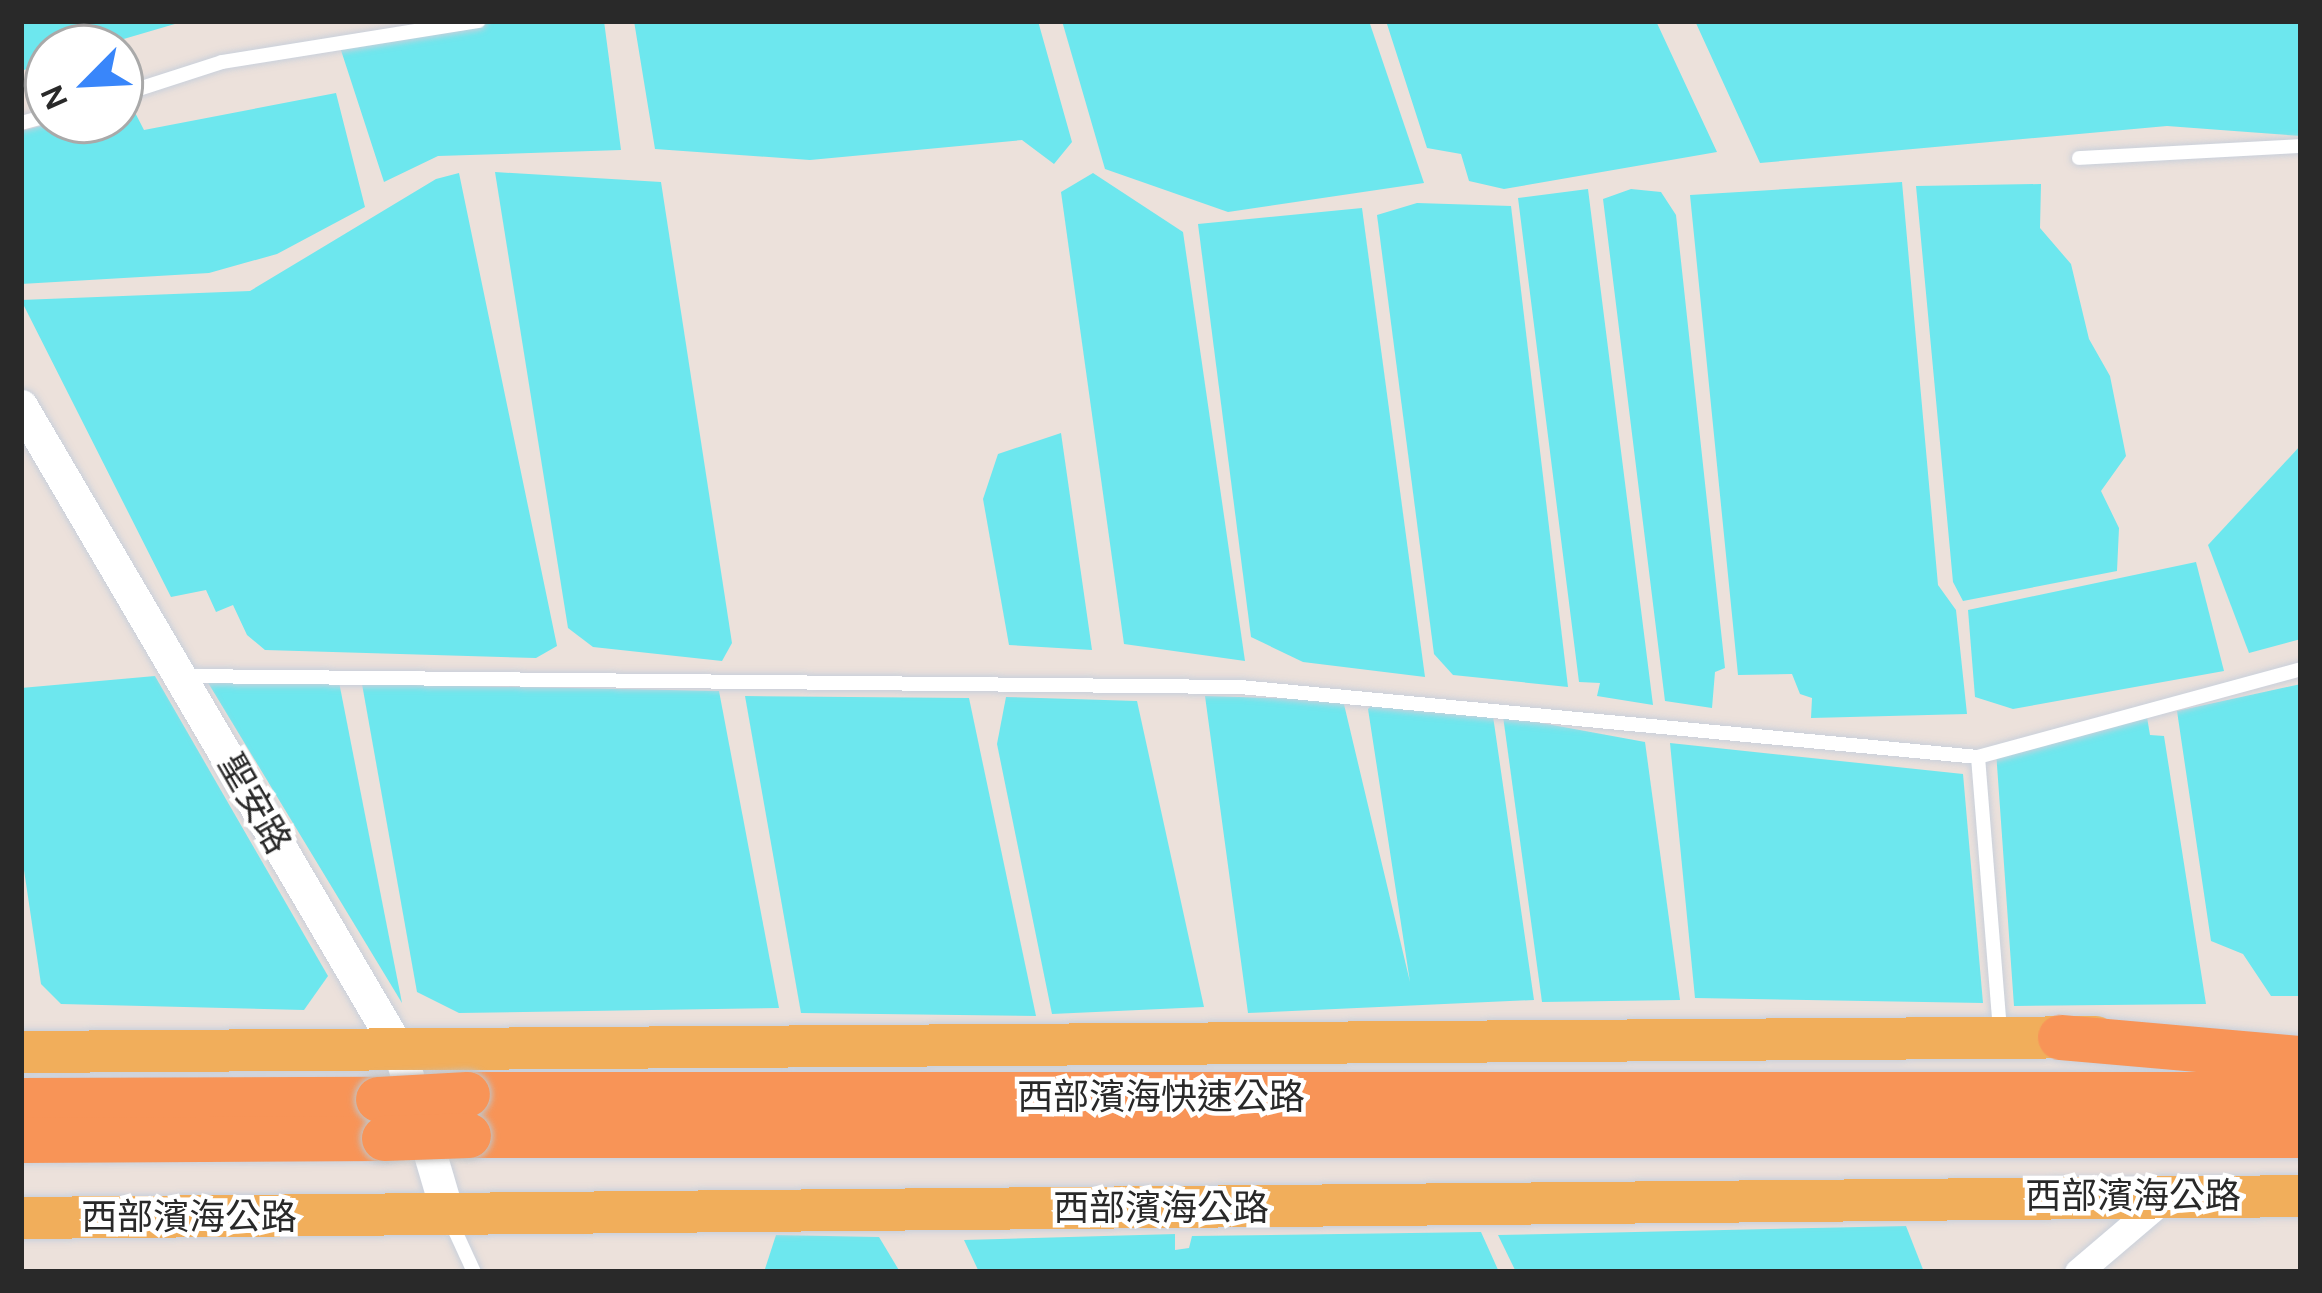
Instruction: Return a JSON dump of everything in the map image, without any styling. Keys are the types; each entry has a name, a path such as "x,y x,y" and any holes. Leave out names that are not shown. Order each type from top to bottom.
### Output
{"highway":[{"path":"2060,1037 2301,1058"},
{"name":"西部濱海快速公路","path":"21,1140 467,1115 2301,1094"},
{"name":"西部濱海快速公路","path":"21,1100 381,1119"},
{"name":"西部濱海快速公路","path":"467,1115 2301,1135"}],"main road":[{"path":"21,1052 400,1052 814,1043 2301,1037"},
{"name":"西部濱海公路","path":"21,1218 449,1218 2301,1196"}],"street":[{"name":"聖安路","path":"21,406 400,1052 449,1218"},
{"path":"2078,1272 2166,1197"}],"lane":[{"path":"144,87 222,62 478,21"},
{"path":"2079,158 2301,146"},
{"path":"178,676 1240,687 1978,757 2301,669"},
{"path":"1978,757 2000,1040"},
{"path":"449,1218 474,1272"}],"water":[{"path":"21,21 185,21 144,33 144,24 24,24 21,71"},
{"path":"472,21 604,21 621,150 438,156 384,182 337,38"},
{"path":"634,21 1038,21 1072,142 1054,164 1022,140 810,160 655,149"},
{"path":"1062,21 1369,21 1424,183 1228,212 1105,169"},
{"path":"1386,21 1656,21 1717,152 1504,189 1469,181 1461,154 1427,148"},
{"path":"1695,21 2301,21 2301,136 2167,126 1760,163"},
{"path":"336,93 365,207 277,254 209,273 21,284 21,131 24,144 144,144 144,130"},
{"path":"495,172 661,182 732,643 722,661 593,647 568,628"},
{"path":"459,173 557,646 536,658 265,650 247,635 233,605 216,612 206,590 171,597 21,300 250,291 436,179"},
{"path":"1093,173 1183,232 1245,661 1124,644 1061,192"},
{"path":"1902,182 1938,585 1956,610 1967,714 1811,718 1812,698 1800,694 1792,674 1738,675 1690,195"},
{"path":"2041,184 2040,228 2071,264 2089,339 2110,376 2126,456 2101,491 2119,528 2117,571 1963,601 1953,582 1916,186"},
{"path":"1588,189 1653,705 1597,696 1600,683 1579,682 1518,198"},
{"path":"1631,189 1661,192 1676,215 1725,668 1715,672 1712,708 1665,701 1603,199"},
{"path":"1417,203 1511,206 1568,687 1453,675 1434,654 1377,215"},
{"path":"1362,208 1425,677 1303,662 1251,637 1198,224"},
{"path":"1061,433 1092,650 1009,645 983,499 998,454"},
{"path":"2301,445 2301,639 2249,653 2208,545"},
{"path":"2196,562 2224,671 2013,709 1975,697 1968,610"},
{"path":"155,676 328,976 304,1010 61,1004 41,984 21,850 21,688"},
{"path":"207,681 339,682 402,1003"},
{"path":"362,684 719,691 779,1008 459,1013 417,992"},
{"path":"2301,684 2301,996 2271,996 2243,954 2211,941 2177,711"},
{"path":"745,696 969,698 1036,1016 801,1013"},
{"path":"1205,696 1343,700 1410,982 1368,709 1376,701 1493,716 1534,1000 1248,1013"},
{"path":"1006,697 1137,701 1204,1007 1052,1014 997,744"},
{"path":"1503,716 1645,742 1680,1000 1542,1002"},
{"path":"2147,717 2150,735 2164,736 2206,1004 2014,1006 1996,751"},
{"path":"1670,743 1963,774 1983,1003 1695,998"},
{"path":"1906,1226 1924,1272 1516,1272 1498,1235"},
{"path":"1481,1232 1499,1272 979,1272 964,1240 1175,1234 1175,1250 1189,1248 1192,1236"},
{"path":"776,1235 879,1237 900,1272 764,1272"}]}
